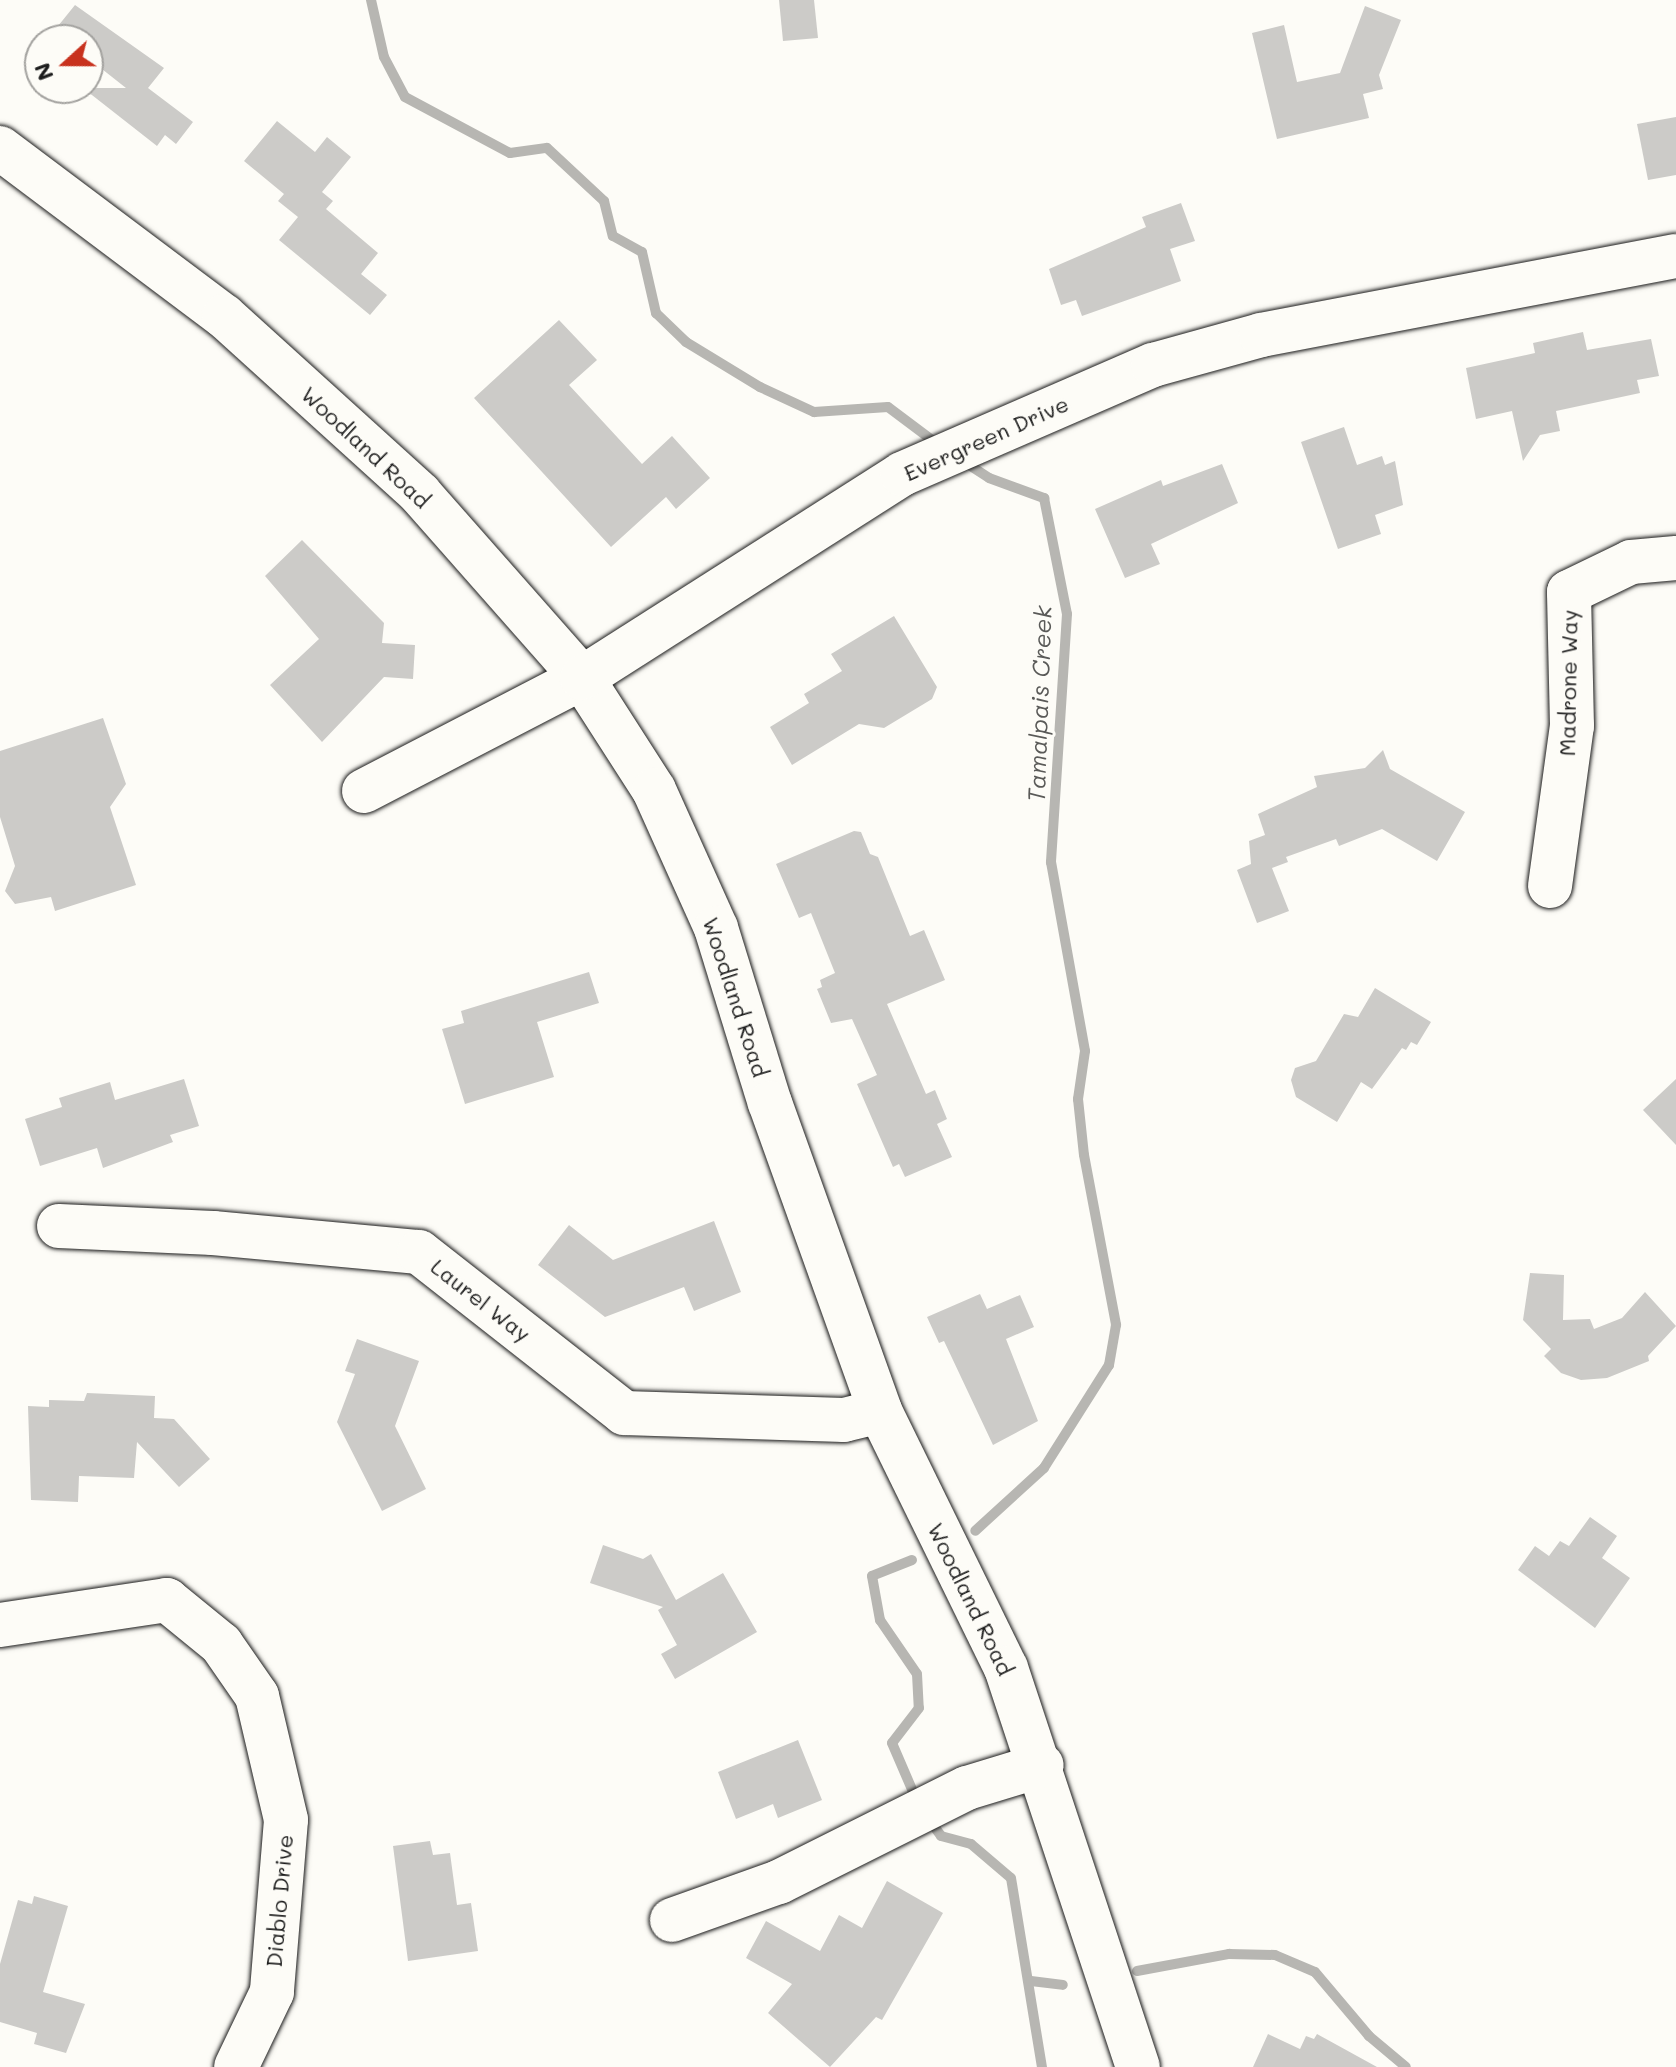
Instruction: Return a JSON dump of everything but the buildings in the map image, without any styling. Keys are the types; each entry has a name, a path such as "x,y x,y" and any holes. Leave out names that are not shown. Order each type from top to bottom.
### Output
{"street":[{"name":"Woodland Road","path":"0,148 178,280 266,354 420,494 582,678 654,790 716,928 770,1103 880,1411 1006,1668 1042,1765 1138,2067"},
{"name":"Evergreen Drive","path":"364,791 582,678 928,463 1153,365 1261,335 1676,256"},
{"name":"Madrone Way","path":"1550,886 1572,726 1569,592 1631,562 1676,558"},
{"name":"Laurel Way","path":"59,1226 213,1233 419,1252 624,1413 844,1420 880,1411"},
{"name":"Diablo Drive","path":"0,1625 167,1600 221,1644 257,1696 286,1820 272,1992 236,2067"},
{"path":"672,1920 779,1882 943,1800 1042,1765"}],"waterway":[{"name":"Tamalpais Creek","path":"371,0 384,57 405,97 510,153 547,148 604,201 613,236 642,252 656,313 686,342 760,387 814,412 888,407 940,446"},
{"name":"Tamalpais Creek","path":"963,461 989,478 1044,498 1067,614 1051,862 1085,1051 1078,1099 1084,1155 1116,1325 1109,1365 1044,1468 975,1531"},
{"name":"Tamalpais Creek","path":"912,1560 872,1576 880,1620 917,1674 919,1708 892,1743 917,1801"},
{"name":"Tamalpais Creek","path":"928,1818 941,1836 971,1844 1011,1878 1042,2067"},
{"path":"1137,1971 1229,1954 1275,1955 1315,1972 1369,2036 1406,2067"},
{"path":"1031,1981 1063,1985"}]}
